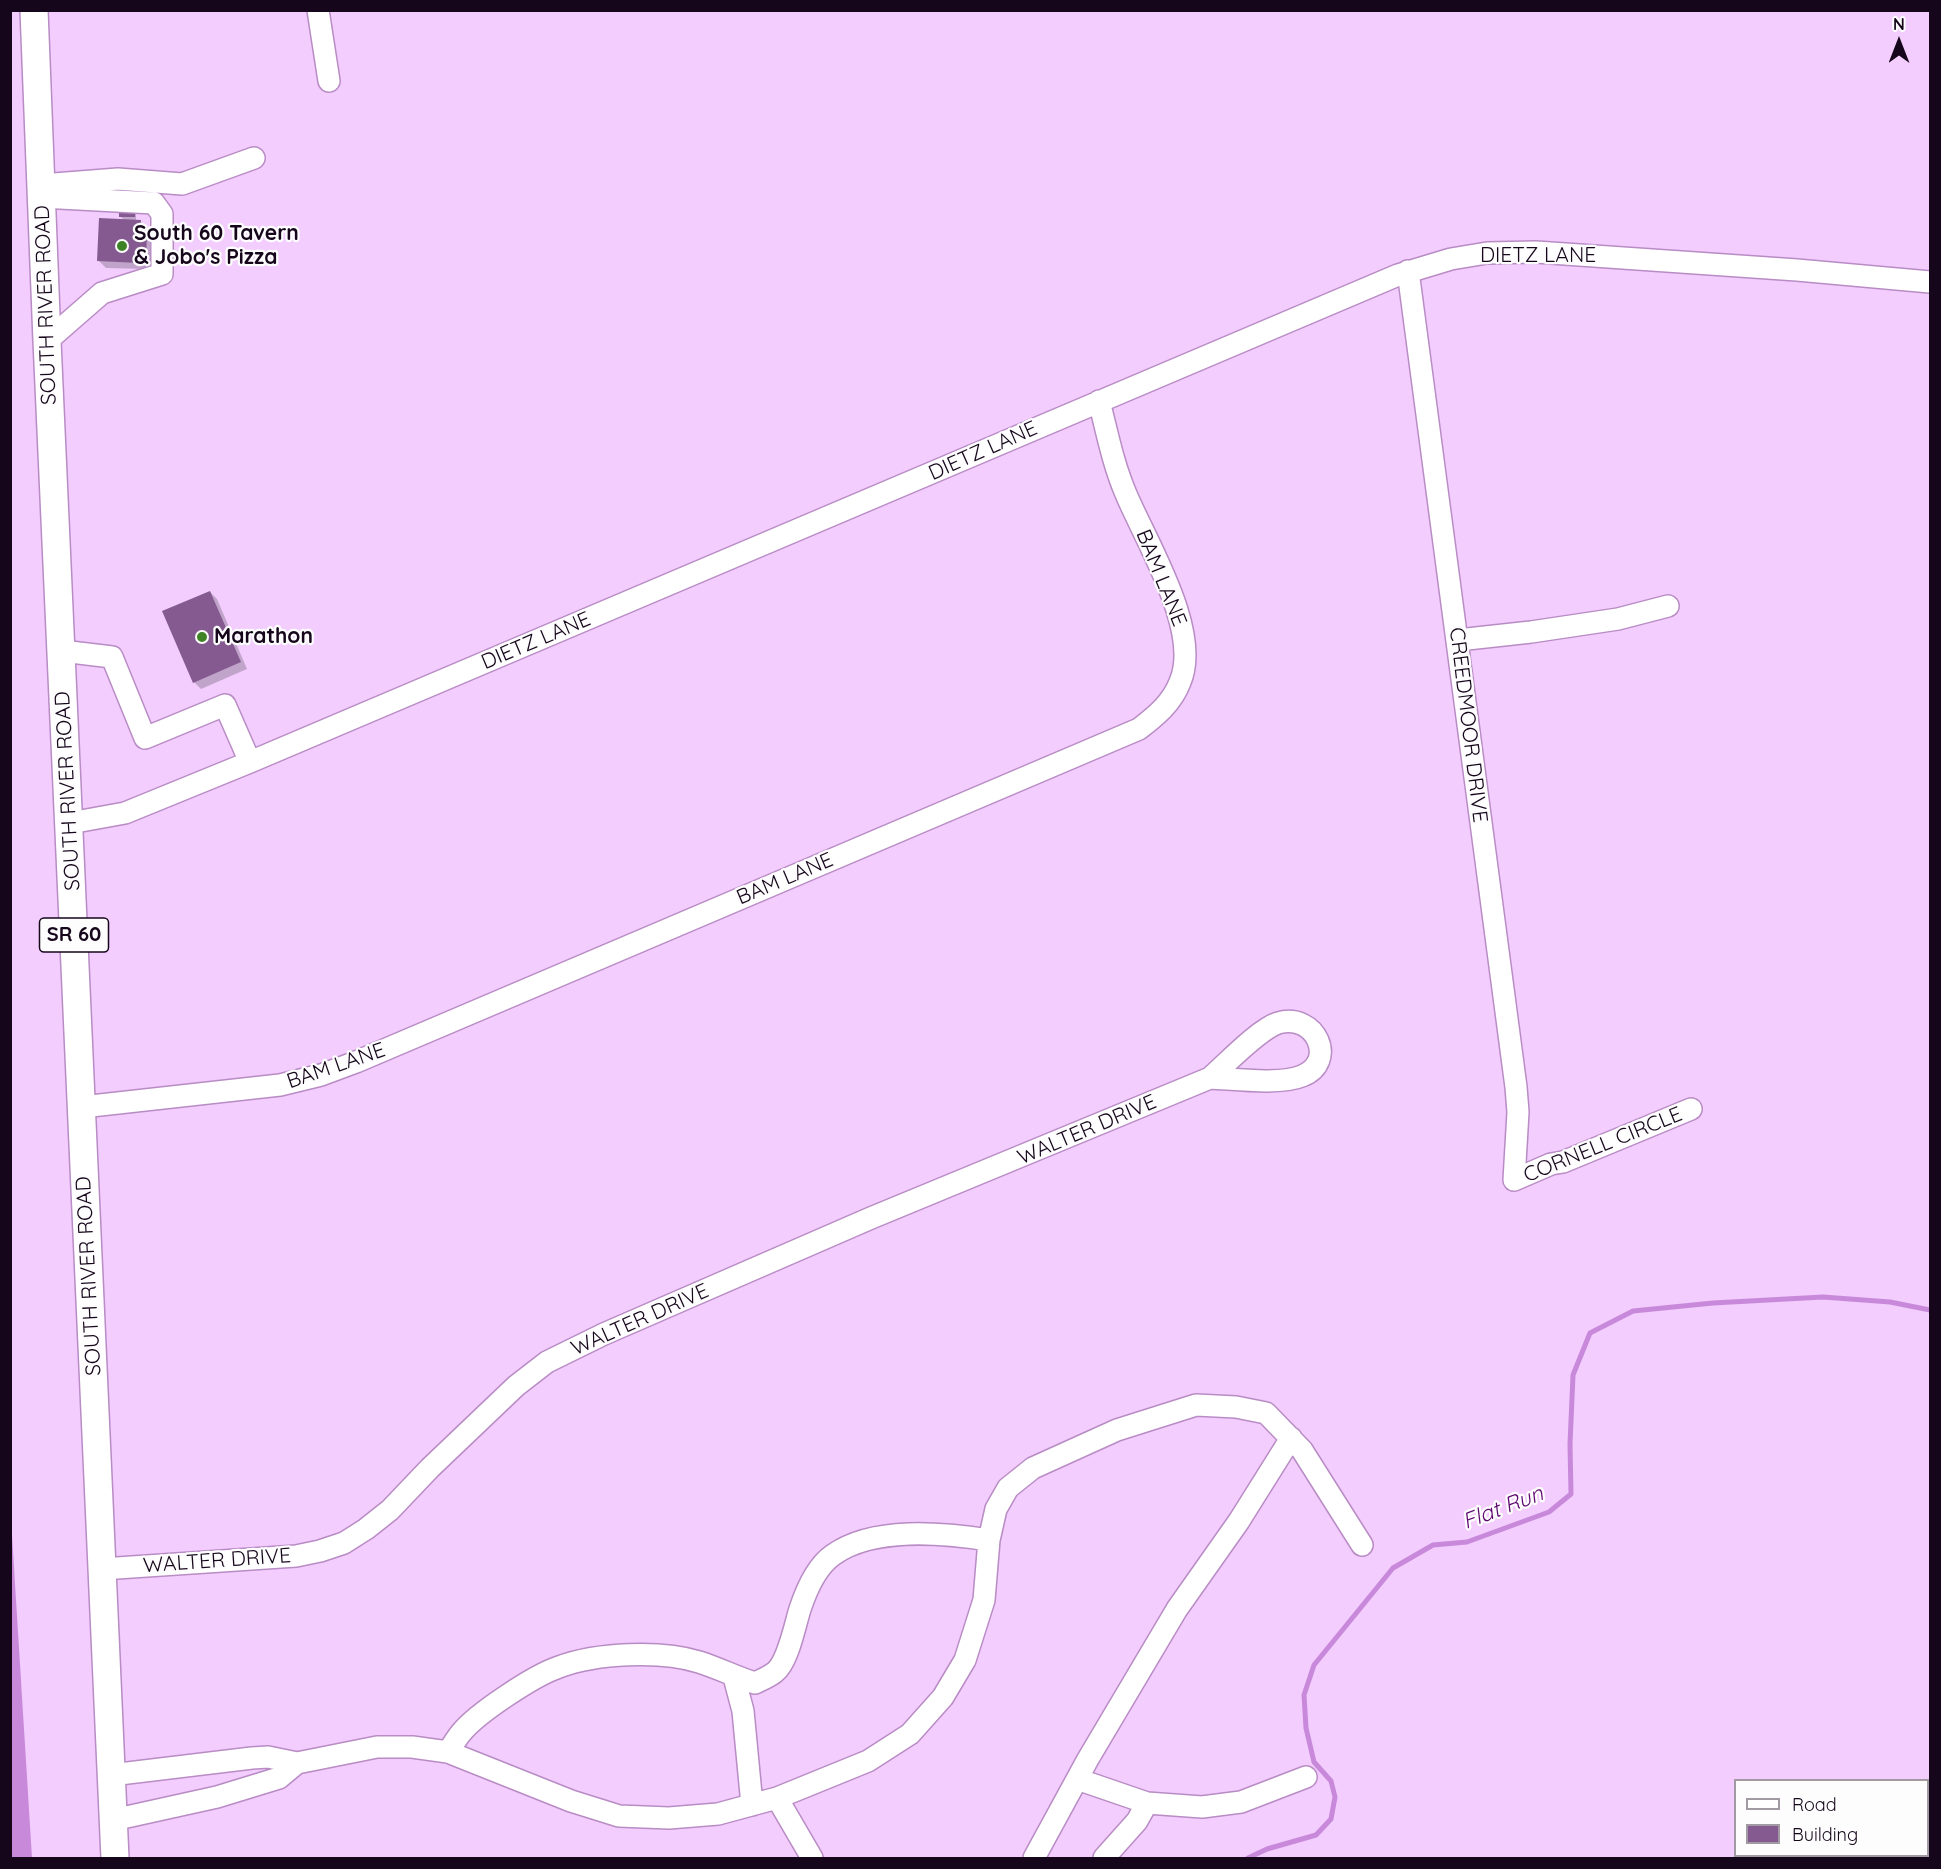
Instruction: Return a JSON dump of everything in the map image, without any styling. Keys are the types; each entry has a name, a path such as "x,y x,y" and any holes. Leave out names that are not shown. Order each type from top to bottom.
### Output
{"main road":[{"name":"SOUTH RIVER ROAD","path":"34,10 46,341 70,823 115,1858"}],"street":[{"path":"318,10 329,81"},
{"path":"41,191 118,179 182,184 254,158"},
{"path":"41,191 154,203 162,214 162,274 102,293 46,341"},
{"name":"DIETZ LANE","path":"70,823 125,813 250,762 1408,271 1451,259 1486,253 1536,252 1797,270 1930,282"},
{"name":"CREEDMOOR DRIVE","path":"1408,271 1516,1087 1518,1112 1514,1180"},
{"name":"BAM LANE","path":"82,1107 260,1088 321,1075 1139,729 1159,714 1173,696 1183,673 1186,650 1184,633 1176,608 1119,475 1099,401"},
{"path":"1458,640 1618,619 1668,606"},
{"path":"62,651 112,657 146,738 225,705 250,762"},
{"name":"WALTER DRIVE","path":"102,1569 296,1556 344,1543 390,1510 430,1467 487,1413 547,1362 604,1334 871,1218 1210,1078 1251,1041 1277,1024 1290,1022 1302,1024 1316,1033 1321,1046 1316,1065 1302,1076 1265,1080 1210,1078"},
{"name":"CORNELL CIRCLE","path":"1514,1180 1691,1109"},
{"path":"111,1775 252,1758 268,1757 297,1763 377,1748 412,1747 448,1752 571,1801 619,1816 669,1818 718,1814 777,1798 868,1761 910,1734 943,1697 965,1660 984,1600 989,1540 996,1509 1008,1488 1033,1468 1118,1430 1196,1405 1236,1407 1266,1413 1302,1450 1362,1545"},
{"path":"1034,1858 1077,1779 1177,1609 1239,1521 1292,1438"},
{"path":"448,1752 461,1732 486,1710 559,1666 608,1656 646,1654 699,1662 755,1683 777,1671 789,1647 801,1606 816,1573 832,1555 860,1541 898,1534 960,1536 989,1540"},
{"path":"734,1677 743,1711 752,1804"},
{"path":"113,1820 217,1797 279,1778 297,1763"},
{"path":"1077,1779 1147,1803 1202,1807 1241,1802 1306,1777"},
{"path":"777,1798 812,1858"},
{"path":"1104,1858 1137,1821 1147,1803"}],"shaded area":[{"path":"11,1519 32,1858 11,1858"}],"building":[{"path":"119,208 135,208 135,217 119,217"},
{"name":"South 60 Tavern & Jobo's Pizza","path":"99,218 141,220 140,234 147,235 146,258 140,258 139,263 97,261"},
{"name":"Marathon","path":"210,591 241,662 193,683 162,611"}],"waterway":[{"name":"Flat Run","path":"1248,1858 1267,1849 1316,1835 1331,1819 1335,1797 1331,1781 1314,1762 1306,1728 1304,1695 1314,1665 1393,1568 1433,1545 1467,1542 1549,1512 1571,1494 1570,1444 1573,1375 1590,1333 1633,1311 1713,1303 1823,1297 1890,1302 1930,1310"}],"place":[{"name":"South 60 Tavern & Jobo's Pizza","path":"122,246"},
{"name":"Marathon","path":"202,637"}]}
